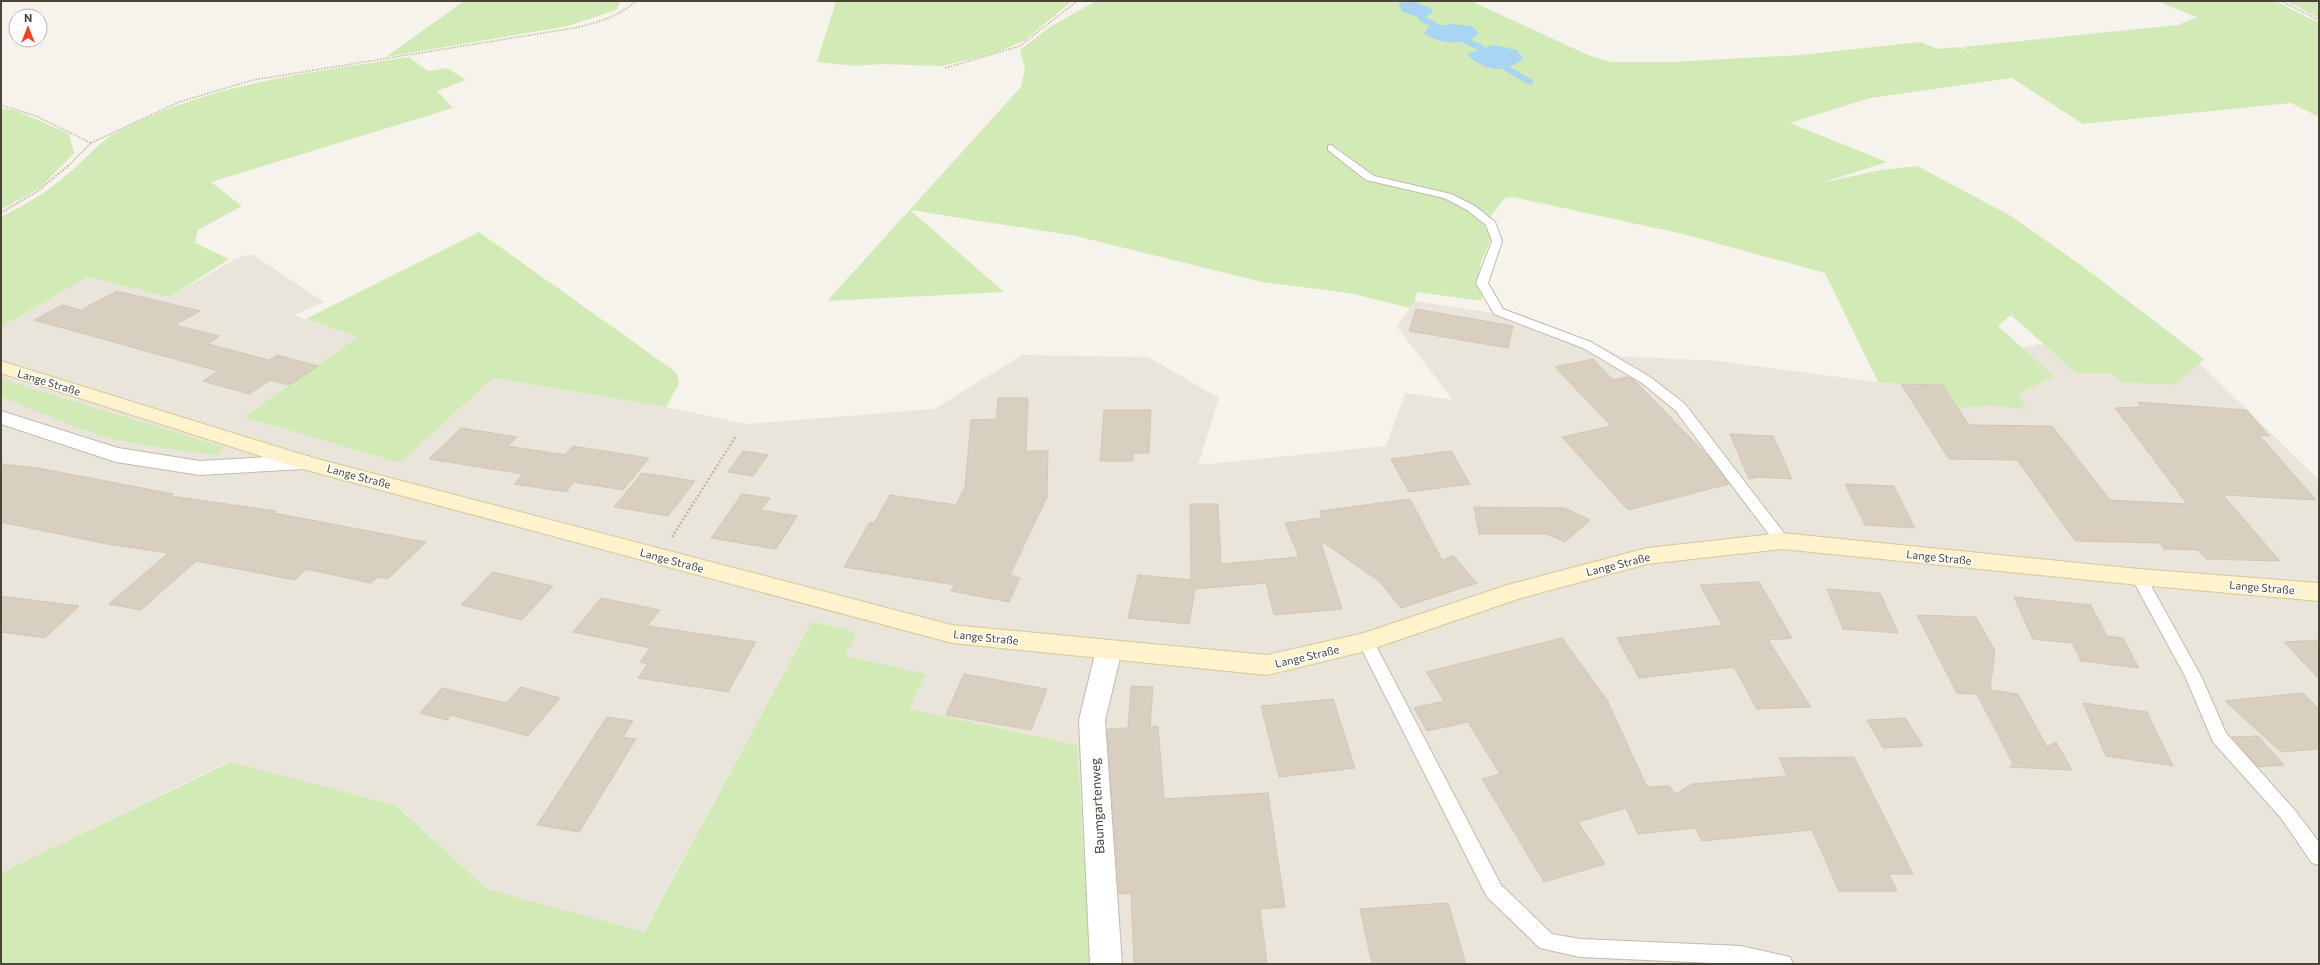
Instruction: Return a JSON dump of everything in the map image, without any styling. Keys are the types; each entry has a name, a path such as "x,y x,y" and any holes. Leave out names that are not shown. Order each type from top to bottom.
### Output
{"main road":[{"name":"Lange Straße","path":"1,367 303,462 952,634 1109,650 1267,665 1366,642 1516,591 1647,556 1782,541 2139,577 2319,592"}],"street":[{"name":"Lange Straße","path":"1,417 26,427 116,455 200,468 303,462"},
{"name":"Baumgartenweg","path":"1106,964 1092,720 1109,650"}],"lane":[{"path":"1331,148 1370,178 1447,196 1471,208 1491,224 1497,241 1482,283 1498,311 1588,345 1646,380 1680,407 1782,541"},
{"path":"2139,577 2193,676 2219,737 2286,813 2319,857"},
{"path":"1366,642 1494,891 1547,942 1580,948 1741,955 1783,964"}],"path":[{"path":"1,213 24,201 64,172 91,143 143,117 179,102 253,80 591,24 626,10 636,1"},
{"path":"945,68 1020,46 1077,1"},
{"path":"2281,1 2319,20"},
{"path":"1,105 23,110 58,125 91,143"},
{"path":"660,557 736,436"}],"shaded area":[{"path":"252,254 324,302 294,315 358,337 244,417 400,463 493,378 666,407 746,424 934,409 1022,355 1148,357 1219,398 1198,465 1386,446 1405,393 1453,400 1397,327 1415,301 1500,314 1592,341 1620,356 1718,361 1878,382 2039,344 2184,350 2319,480 2319,964 1091,964 1077,745 909,709 926,674 844,656 857,632 812,621 640,938 487,889 399,807 228,762 1,873 1,327 86,277 170,297 235,259"}],"green space":[{"path":"464,1 621,1 616,10 568,26 386,57"},
{"path":"836,1 1072,1 1024,41 992,54 941,66 881,64 855,66 817,62"},
{"path":"1096,1 1471,1 1588,55 1612,62 1672,62 1800,55 1920,42 1938,49 1960,47 1981,59 1962,47 2178,25 2197,17 2156,1 2275,1 2319,23 2319,117 2291,103 2083,124 2012,78 1870,98 1790,123 1887,162 1821,183 1881,170 1917,166 2011,216 2085,268 2204,359 2175,385 2123,382 2111,373 2076,373 2011,315 1998,326 2054,376 2018,394 2026,409 1989,405 1958,408 1941,385 1878,382 1825,273 1683,234 1513,197 1505,198 1490,217 1475,206 1372,175 1337,148 1332,150 1362,175 1364,180 1435,195 1468,210 1481,221 1492,236 1480,265 1482,301 1417,292 1415,301 1410,308 1349,293 1262,282 1076,236 910,210 1004,292 827,301 1021,87 1025,69 1020,50 1050,27"},
{"path":"2286,1 2319,1 2319,18"},
{"path":"409,57 428,71 447,68 466,80 437,91 453,108 211,182 242,206 198,230 195,243 229,259 170,297 87,277 1,327 1,217 45,192 112,135 147,118 182,104 219,92 294,75"},
{"path":"1,108 17,111 69,134 74,153 41,187 1,210"},
{"path":"479,232 677,373 679,384 666,407 493,378 400,463 244,417 358,337 306,319"},
{"path":"1,379 223,447 217,455 143,445 104,436 74,426 1,397"},
{"path":"812,621 857,632 845,656 926,674 909,709 1077,745 1091,964 1,964 1,873 230,762 397,806 487,889 644,932"}],"water":[{"path":"1411,1 1431,8 1433,13 1420,18 1401,11 1402,5"},
{"path":"1452,24 1471,26 1479,33 1474,38 1467,41 1452,42 1436,39 1424,33 1429,27"},
{"path":"1493,45 1517,50 1523,59 1508,67 1495,69 1480,64 1467,54"}],"building":[{"path":"117,291 200,311 175,325 219,336 208,344 269,360 277,355 318,366 289,385 270,380 249,394 203,381 218,371 34,320 62,305 81,310"},
{"path":"1416,309 1513,326 1508,348 1409,331"},
{"path":"1593,359 1613,380 1628,377 1634,380 1710,458 1729,484 1628,510 1562,437 1611,426 1555,367"},
{"path":"1901,384 1942,385 1969,425 2052,426 2110,500 2187,504 2115,408 2141,407 2137,402 2247,410 2269,436 2259,435 2316,500 2223,495 2280,561 2206,559 2198,550 2164,549 2160,543 2075,541 2017,460 1949,459"},
{"path":"998,398 1028,398 1026,451 1048,451 1047,497 1010,575 1020,578 1009,602 951,591 955,585 844,567 870,522 874,523 890,495 956,505 965,487 971,420 996,419"},
{"path":"1104,410 1151,410 1149,453 1133,453 1133,461 1100,461"},
{"path":"461,428 517,437 508,446 565,455 573,446 649,458 623,490 574,482 566,492 514,484 523,474 429,459"},
{"path":"1730,434 1773,436 1792,479 1758,477 1749,479"},
{"path":"743,451 768,455 753,476 728,472"},
{"path":"1451,451 1470,484 1409,492 1391,459"},
{"path":"1,464 38,468 173,494 171,496 276,511 274,513 426,542 388,579 378,577 371,583 306,569 295,580 196,561 141,610 109,604 168,553 107,544 1,522"},
{"path":"642,473 695,481 668,516 614,507"},
{"path":"1845,484 1894,486 1915,528 1865,525"},
{"path":"742,494 770,498 761,510 797,516 776,549 711,538"},
{"path":"1410,499 1442,560 1454,556 1477,583 1401,608 1379,581 1320,540 1342,609 1274,615 1266,583 1195,589 1189,624 1128,618 1138,575 1191,580 1190,504 1218,504 1221,564 1299,557 1285,523 1322,518 1320,511"},
{"path":"1474,507 1565,508 1590,520 1565,542 1547,534 1479,534"},
{"path":"493,572 553,586 522,620 461,605"},
{"path":"1759,582 1792,638 1768,640 1811,707 1757,709 1734,667 1639,678 1617,638 1722,625 1700,585"},
{"path":"1827,589 1880,593 1898,633 1843,629"},
{"path":"1,596 79,606 45,638 1,632"},
{"path":"2014,597 2091,605 2107,636 2123,638 2139,668 2081,661 2072,643 2033,639"},
{"path":"601,598 660,610 647,626 756,642 728,692 638,678 648,664 640,662 650,648 573,632"},
{"path":"1917,615 1976,617 1995,651 1990,690 2018,694 2047,747 2056,742 2072,770 2009,767 2013,764 1977,694 1957,693"},
{"path":"1562,638 1607,700 1647,787 1669,786 1676,794 1692,784 1787,776 1779,758 1854,757 1913,874 1889,874 1897,891 1839,891 1812,830 1702,841 1695,828 1638,834 1626,808 1578,822 1605,864 1544,882 1482,779 1500,774 1468,722 1427,731 1414,708 1444,701 1426,672"},
{"path":"2319,640 2319,679 2284,642"},
{"path":"964,674 1047,689 1031,730 946,715"},
{"path":"1131,686 1153,687 1150,727 1158,726 1164,799 1268,793 1285,907 1260,909 1267,964 1134,964 1131,893 1119,894 1107,729 1128,728"},
{"path":"521,687 560,698 528,736 451,715 447,720 420,713 442,688 506,703"},
{"path":"2303,693 2319,709 2319,749 2281,752 2225,701"},
{"path":"1333,699 1355,768 1279,777 1261,706"},
{"path":"2083,703 2147,712 2173,766 2106,756"},
{"path":"607,717 633,721 623,737 636,739 579,832 537,825"},
{"path":"1905,718 1923,746 1883,748 1867,720"},
{"path":"2258,736 2284,765 2258,767 2232,737"},
{"path":"1448,903 1466,964 1372,964 1360,909"}],"waterway":[{"path":"1402,5 1415,1"},
{"path":"1421,18 1436,26"},
{"path":"1466,41 1481,48"},
{"path":"1506,68 1530,82"}]}
